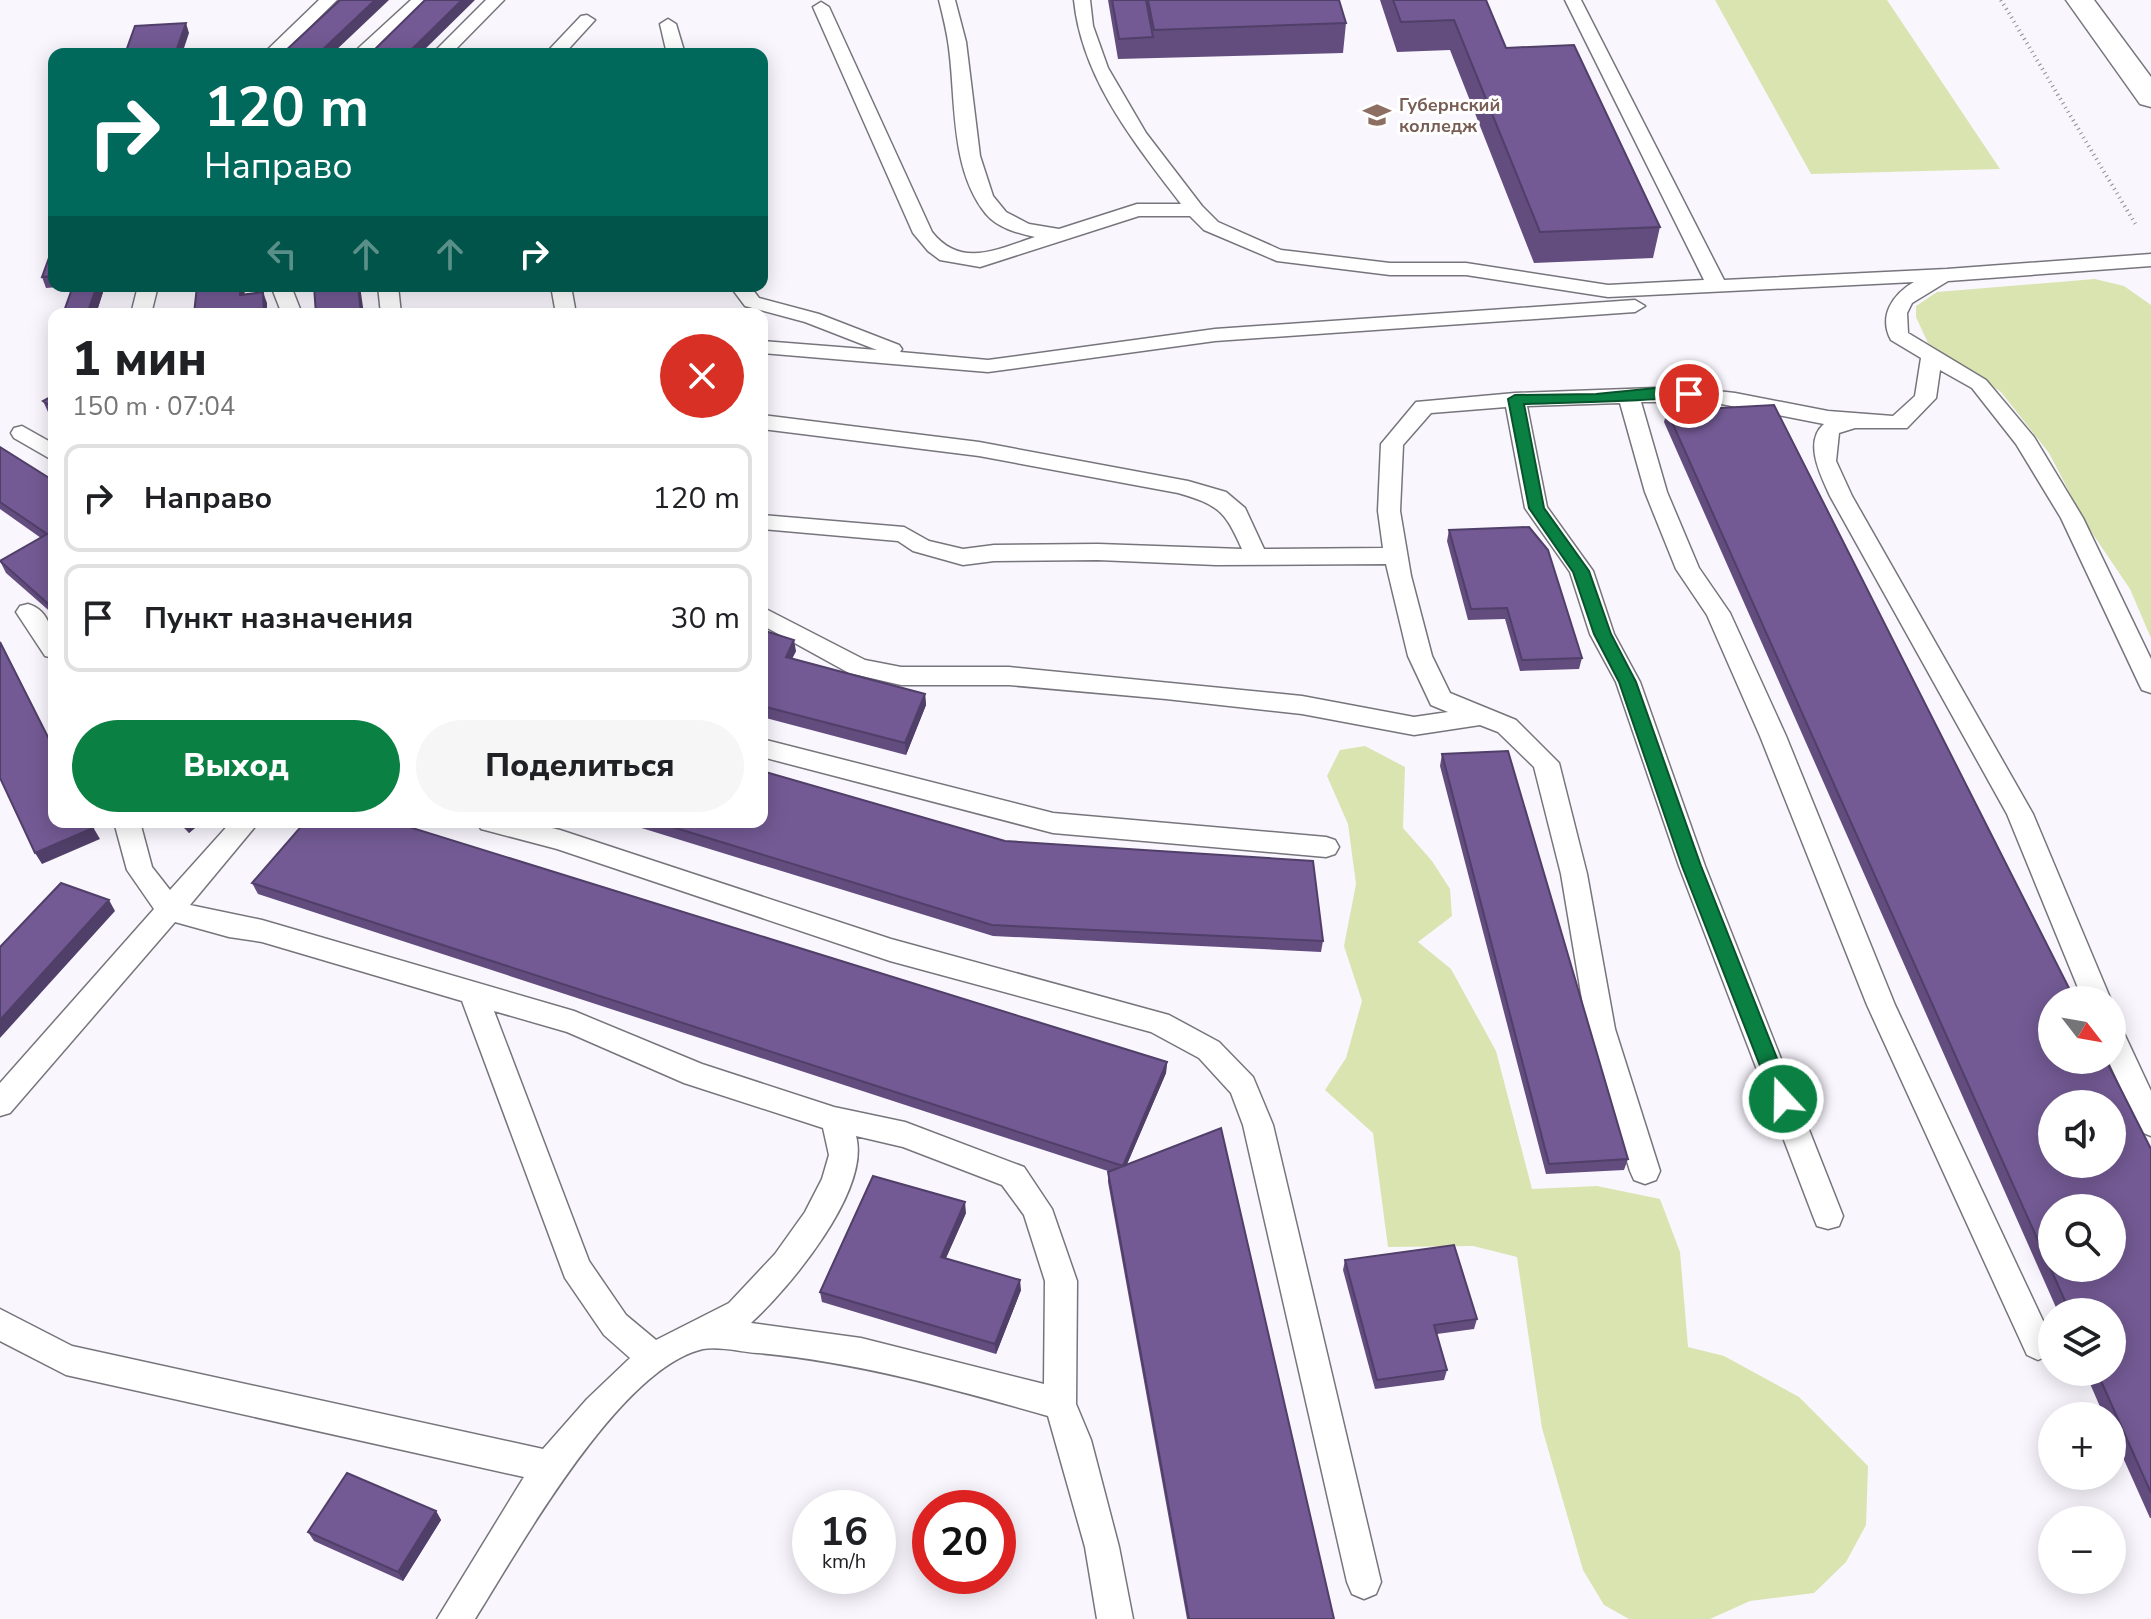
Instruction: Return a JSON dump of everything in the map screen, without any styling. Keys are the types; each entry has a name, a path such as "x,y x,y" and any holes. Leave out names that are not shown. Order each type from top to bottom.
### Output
{"main road":[{"path":"2080,0 2151,98"}],"lane":[{"path":"278,48 329,0"},
{"path":"368,48 421,0"},
{"path":"447,48 496,0"},
{"path":"947,0 958,44 972,157 980,185 992,209 1007,222 1059,234"},
{"path":"1082,0 1085,26 1099,68 1138,135 1195,210 1211,226 1277,255 1390,269 1466,269 1608,291 1947,275 2151,260"},
{"path":"1573,0 1717,286"},
{"path":"821,7 931,244 942,255 960,261 980,261 1137,210 1195,210"},
{"path":"560,48 587,20"},
{"path":"668,24 674,48"},
{"path":"1947,275 1913,290 1898,304 1895,322 1898,336 1979,384 2026,442 2072,518 2151,684"},
{"path":"768,347 988,366 1215,335 1636,306 1717,286"},
{"path":"744,292 752,302 812,318 919,360"},
{"path":"1645,1171 1601,1029 1574,874 1546,763 1507,726 1440,699 1420,656 1396,556 1389,511 1392,444 1424,407 1471,400 1666,392 1713,396 1851,422 1899,423 1925,398 1931,358"},
{"path":"1628,395 1656,492 1688,569 1724,627 1773,736 1881,1005 2038,1345"},
{"path":"1515,399 1536,508 1581,571 1602,634 1628,682 1692,866 1828,1216"},
{"path":"1851,422 1829,429 1825,461 1841,496 2020,814 2091,986"},
{"path":"768,423 979,449 1180,486 1218,497 1237,513 1256,556"},
{"path":"22,433 48,450"},
{"path":"768,523 904,534 921,546 963,557 994,553 1098,552 1396,556"},
{"path":"28,612 48,641"},
{"path":"768,618 858,667 901,676 1009,676 1166,690 1302,705 1414,726 1482,716"},
{"path":"768,750 1053,823 1326,847"},
{"path":"129,828 140,870 170,910 229,926 262,931 574,1023 694,1074 834,1119 905,1135 1013,1176 1037,1209 1061,1281 1060,1404 1074,1440 1102,1547 1115,1619"},
{"path":"0,1104 241,828"},
{"path":"513,828 560,840 890,950 1159,1023 1209,1050 1243,1086 1258,1125 1364,1582"},
{"path":"473,992 576,1268 615,1325 653,1358"},
{"path":"2126,1068 2151,1123"},
{"path":"455,1619 550,1467 606,1401 653,1358 739,1313 798,1246 830,1196 843,1159 842,1137 834,1119"},
{"path":"0,1324 66,1360 550,1467"},
{"path":"701,1334 766,1338 918,1364 1060,1404"}],"path":[{"path":"2001,0 2143,237"}],"green space":[{"path":"1715,0 1887,0 2000,169 1811,174"},
{"path":"2095,279 2124,286 2151,305 2151,638 2130,589 2086,524 2049,453 2001,392 1928,343 1916,317 1916,306 1937,292"},
{"path":"1365,746 1405,767 1403,828 1432,861 1450,889 1452,916 1418,942 1451,969 1496,1051 1532,1189 1597,1186 1660,1199 1680,1252 1688,1347 1724,1356 1799,1397 1868,1466 1866,1525 1846,1562 1814,1593 1750,1601 1710,1619 1629,1619 1604,1605 1583,1570 1542,1428 1517,1257 1473,1246 1388,1247 1373,1133 1325,1090 1346,1058 1362,1001 1344,946 1356,884 1348,824 1327,776 1340,750"}],"building":[{"path":"340,0 375,0 324,48 288,48"},
{"path":"425,0 462,0 413,48 376,48"},
{"path":"1112,0 1146,0 1153,37 1119,39"},
{"path":"1148,0 1339,0 1346,23 1154,30"},
{"path":"1393,0 1486,0 1506,48 1574,45 1660,227 1540,232 1454,20 1401,22"},
{"path":"186,23 177,48 127,48 135,26"},
{"path":"48,260 48,276 42,277"},
{"path":"71,292 95,292 89,308 65,308"},
{"path":"196,292 240,292 240,295 263,292 264,308 195,308"},
{"path":"314,292 359,292 360,308 316,308"},
{"path":"1774,405 2068,986 2038,986 2038,1074 2113,1074 2121,1090 2038,1090 2038,1178 2126,1178 2126,1100 2151,1149 2151,1493 2126,1437 2126,1402 2110,1402 2103,1386 2126,1386 2126,1298 2064,1298 2057,1282 2126,1282 2126,1194 2038,1194 2038,1240 1667,411"},
{"path":"0,447 48,477 48,604 0,561 47,534 0,502"},
{"path":"1529,527 1548,550 1582,658 1522,660 1507,608 1471,609 1449,530"},
{"path":"768,632 794,640 786,657 925,694 905,743 768,708"},
{"path":"0,642 48,737 48,828 93,828 35,853 0,778"},
{"path":"1508,751 1628,1159 1549,1164 1442,754"},
{"path":"768,773 1005,841 1313,861 1323,941 992,925 676,828 768,828"},
{"path":"300,828 412,828 1167,1062 1123,1166 252,883"},
{"path":"61,883 109,900 0,1020 0,947"},
{"path":"1221,1128 1334,1619 1189,1619 1108,1172"},
{"path":"873,1176 965,1202 941,1257 1020,1280 995,1344 820,1292"},
{"path":"1454,1245 1477,1319 1434,1325 1447,1370 1377,1380 1345,1260"},
{"path":"347,1473 436,1511 398,1572 308,1532"}],"place":[{"name":"Губернский колледж","path":"1377,115"}],"route":[{"path":"1689,394 1666,392 1596,398 1515,399 1530,464 1536,508 1581,571 1602,634 1628,682 1692,866 1783,1099"}]}
